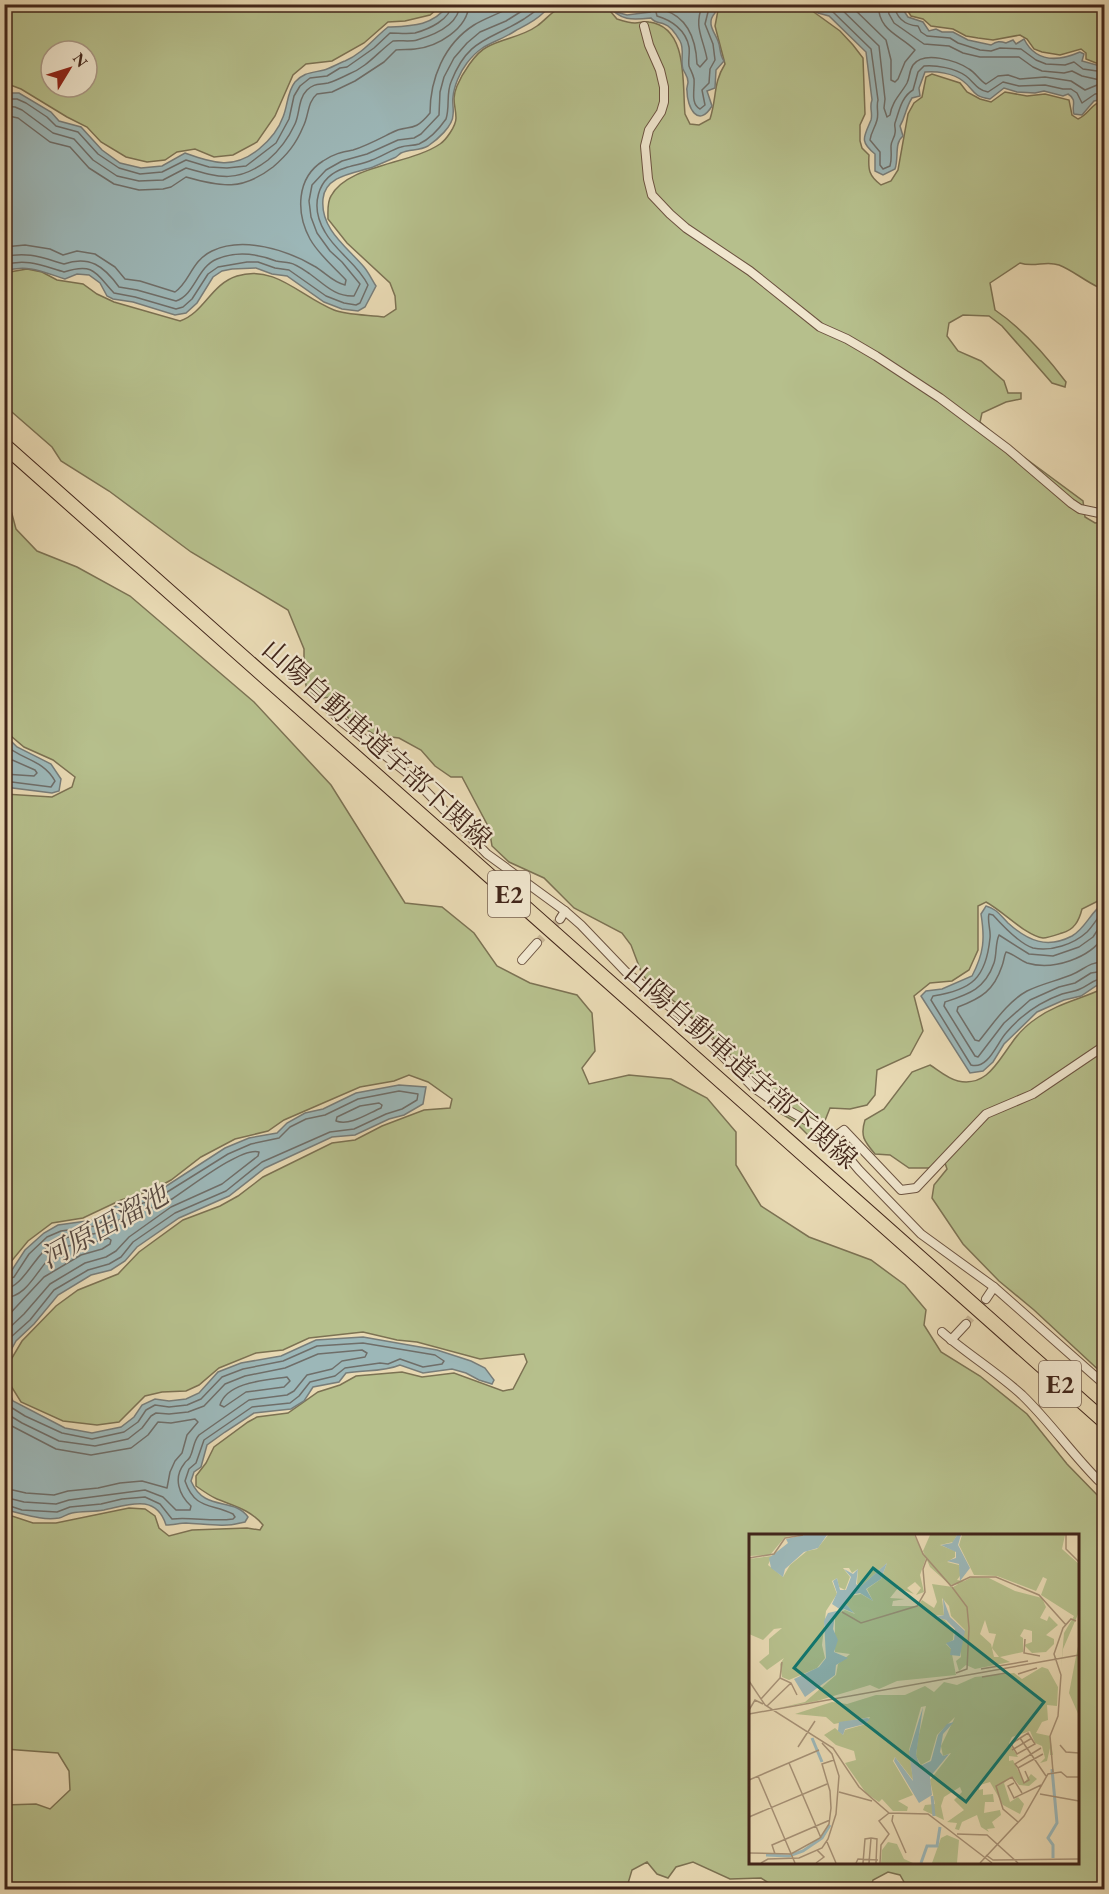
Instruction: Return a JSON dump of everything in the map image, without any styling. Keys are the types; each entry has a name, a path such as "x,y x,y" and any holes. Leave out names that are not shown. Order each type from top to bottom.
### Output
{"highway":[{"name":"山陽自動車道宇部下関線","path":"4,444 1104,1422"},
{"name":"山陽自動車道宇部下関線","path":"1015,1342 1104,1426"}],"street":[{"path":"644,26 664,87 664,102 649,130 645,146 652,195 686,228 750,272 820,327 876,356 940,398 1020,459 1080,509 1104,514"},
{"path":"327,707 341,721 410,775 487,854 581,925 626,972 689,1022 754,1088 777,1104 827,1132 859,1170 921,1234 1016,1304 1104,1384"},
{"path":"560,919 565,911"},
{"path":"522,960 537,944"},
{"path":"833,1138 844,1130 901,1190 916,1188 986,1114 1033,1094 1104,1046"},
{"path":"986,1299 994,1287"},
{"path":"951,1340 966,1324"},
{"path":"942,1332 1020,1393 1099,1481"}],"green space":[{"path":"5,4 442,4 430,15 405,21 388,22 364,43 332,61 306,64 293,75 275,116 257,142 233,155 214,157 195,149 177,152 165,160 147,162 126,157 101,142 87,127 21,89 5,83"},
{"path":"566,5 605,5 617,19 633,23 649,22 662,26 671,34 681,59 685,114 690,124 699,125 710,119 717,84 725,64 715,26 719,5 804,5 840,31 863,58 865,114 860,125 860,141 862,148 869,155 869,169 872,176 881,185 891,181 898,170 908,114 914,103 922,97 926,77 932,74 960,83 967,92 991,102 1005,92 1027,96 1045,94 1069,100 1072,115 1078,119 1100,102 1104,102 1104,284 1098,287 1059,265 1049,263 1030,265 1020,263 990,283 995,310 1015,325 1042,352 1066,382 1065,387 1052,383 1002,326 989,316 963,315 949,323 947,336 958,351 981,361 1004,381 1008,393 1021,393 1021,399 1006,402 982,413 980,422 1083,501 1085,517 1095,523 1104,522 1104,677 1100,697 1104,717 1104,898 1082,909 1078,921 1070,930 1043,938 1029,933 986,902 978,906 978,950 969,970 952,981 930,983 914,996 923,1031 910,1055 877,1070 875,1095 867,1105 850,1109 830,1108 824,1123 828,1142 816,1143 794,1121 771,1108 766,1093 751,1074 678,1004 652,986 642,974 631,945 622,933 574,908 544,878 509,862 492,846 489,828 462,777 451,777 435,766 421,750 399,738 375,735 349,719 334,697 320,698 307,691 304,649 288,610 191,552 109,491 61,461 52,447 5,406 4,273 27,269 42,272 57,280 83,284 114,302 180,321 195,312 220,285 237,276 251,273 276,278 339,312 384,317 396,309 395,296 390,283 347,243 328,219 328,204 331,196 339,186 365,171 428,151 440,144 456,121 454,99 457,86 482,50 499,41 531,30 554,11"},
{"path":"904,5 1104,5 1104,63 1086,59 1086,53 1081,49 1060,55 1042,52 1034,49 1027,39 1020,35 993,40 966,36 953,29 931,26 923,19 911,16"},
{"path":"5,488 16,529 37,551 77,567 130,596 254,702 331,785 405,903 442,907 474,933 497,966 530,983 577,995 592,1013 595,1051 582,1068 589,1084 629,1075 671,1079 707,1098 736,1132 736,1165 761,1206 809,1237 871,1260 905,1285 926,1310 924,1325 941,1352 980,1376 1027,1414 1067,1464 1104,1502 1104,1889 900,1889 904,1882 900,1875 888,1872 873,1880 870,1889 778,1889 761,1878 730,1879 693,1862 676,1867 668,1878 657,1874 647,1862 632,1870 626,1890 5,1889 5,1805 36,1804 50,1809 70,1790 69,1771 58,1753 5,1749 5,1516 9,1515 33,1523 56,1523 129,1508 145,1509 155,1516 159,1528 169,1536 192,1530 247,1528 260,1530 263,1525 253,1516 214,1498 196,1486 196,1476 214,1447 248,1422 257,1417 288,1413 318,1392 340,1385 356,1376 402,1372 422,1377 454,1373 503,1391 513,1389 527,1362 524,1354 480,1359 417,1342 363,1332 309,1338 283,1350 256,1353 219,1368 199,1385 186,1391 162,1392 145,1396 119,1422 97,1425 63,1421 21,1402 11,1386 9,1363 22,1341 56,1306 78,1290 118,1274 139,1252 183,1220 220,1206 263,1177 332,1143 355,1140 382,1126 424,1110 450,1108 452,1099 428,1082 409,1075 394,1081 360,1087 284,1120 268,1131 235,1139 201,1157 171,1180 153,1190 121,1200 83,1218 52,1223 28,1241 5,1269 5,794 52,797 72,787 75,777 53,760 24,747 5,731"},
{"path":"1104,988 1104,1375 999,1281 963,1244 932,1198 934,1185 947,1169 944,1160 933,1168 909,1168 890,1155 875,1154 866,1142 863,1130 865,1120 884,1109 912,1072 930,1065 958,1081 968,1082 983,1077 995,1066 1016,1037 1034,1020 1053,1009"}],"water":[{"path":"448,5 552,5 533,21 484,47 473,56 456,84 450,124 436,140 425,148 400,153 395,158 373,167 342,176 329,185 325,191 323,210 330,228 364,267 376,286 365,307 358,311 342,309 324,302 287,276 272,274 256,268 222,271 213,277 197,303 186,313 175,315 133,302 113,299 107,296 100,283 89,275 77,274 65,279 21,268 5,271 5,93 19,93 51,112 59,121 81,127 102,150 120,163 141,168 162,166 185,153 214,162 232,162 250,156 273,135 283,117 292,86 302,76 351,58 388,27 421,24 436,17"},
{"path":"608,5 611,5 616,12 627,15 650,12 648,5 716,5 711,24 724,61 716,70 715,88 707,91 712,106 707,113 698,116 691,109 687,90 688,80 682,66 681,44 673,31 667,25 655,22 651,18 622,17 617,14"},
{"path":"807,5 900,5 908,17 923,22 929,31 936,29 942,32 953,32 968,40 991,45 1013,40 1016,44 1024,39 1035,52 1049,58 1064,57 1080,52 1084,54 1082,61 1104,67 1104,99 1094,101 1082,115 1074,114 1074,101 1068,94 1063,96 1044,91 1017,92 1004,88 990,99 976,94 963,81 954,76 939,72 925,72 919,88 920,96 912,98 900,126 903,136 898,147 895,169 883,175 875,171 875,154 867,146 864,138 871,117 872,100 866,52 829,16 818,13"},
{"path":"5,735 17,747 51,764 61,779 59,791 52,793 5,787"},
{"path":"1104,903 1104,984 1096,986 1081,996 1064,1000 1037,1012 1004,1044 993,1062 983,1071 970,1073 921,996 926,991 942,989 972,976 981,953 983,931 981,914 986,906 996,911 1008,923 1030,938 1054,942 1072,936 1081,929 1095,910"},
{"name":"河原田溜池","path":"399,1085 426,1087 423,1104 404,1115 389,1119 355,1135 332,1137 265,1168 229,1196 179,1218 137,1247 125,1261 111,1270 91,1275 58,1295 34,1324 16,1341 5,1361 5,1277 25,1250 44,1233 58,1225 94,1220 119,1204 154,1194 225,1148 249,1138 277,1133 287,1123 305,1113 323,1109 356,1093"},
{"path":"363,1337 437,1350 485,1368 494,1380 492,1384 452,1369 423,1373 400,1365 381,1370 346,1373 339,1382 313,1387 304,1401 291,1409 254,1413 207,1445 201,1467 194,1472 191,1481 204,1497 235,1507 248,1517 245,1522 223,1525 186,1523 166,1525 155,1508 140,1504 72,1513 52,1519 5,1510 5,1384 13,1401 65,1428 92,1433 121,1427 134,1417 142,1405 155,1399 169,1401 186,1399 199,1393 218,1372 241,1363 281,1356 316,1340"}],"tunnel":[{"path":"537,943 560,919"},
{"path":"966,1324 986,1299"}]}
